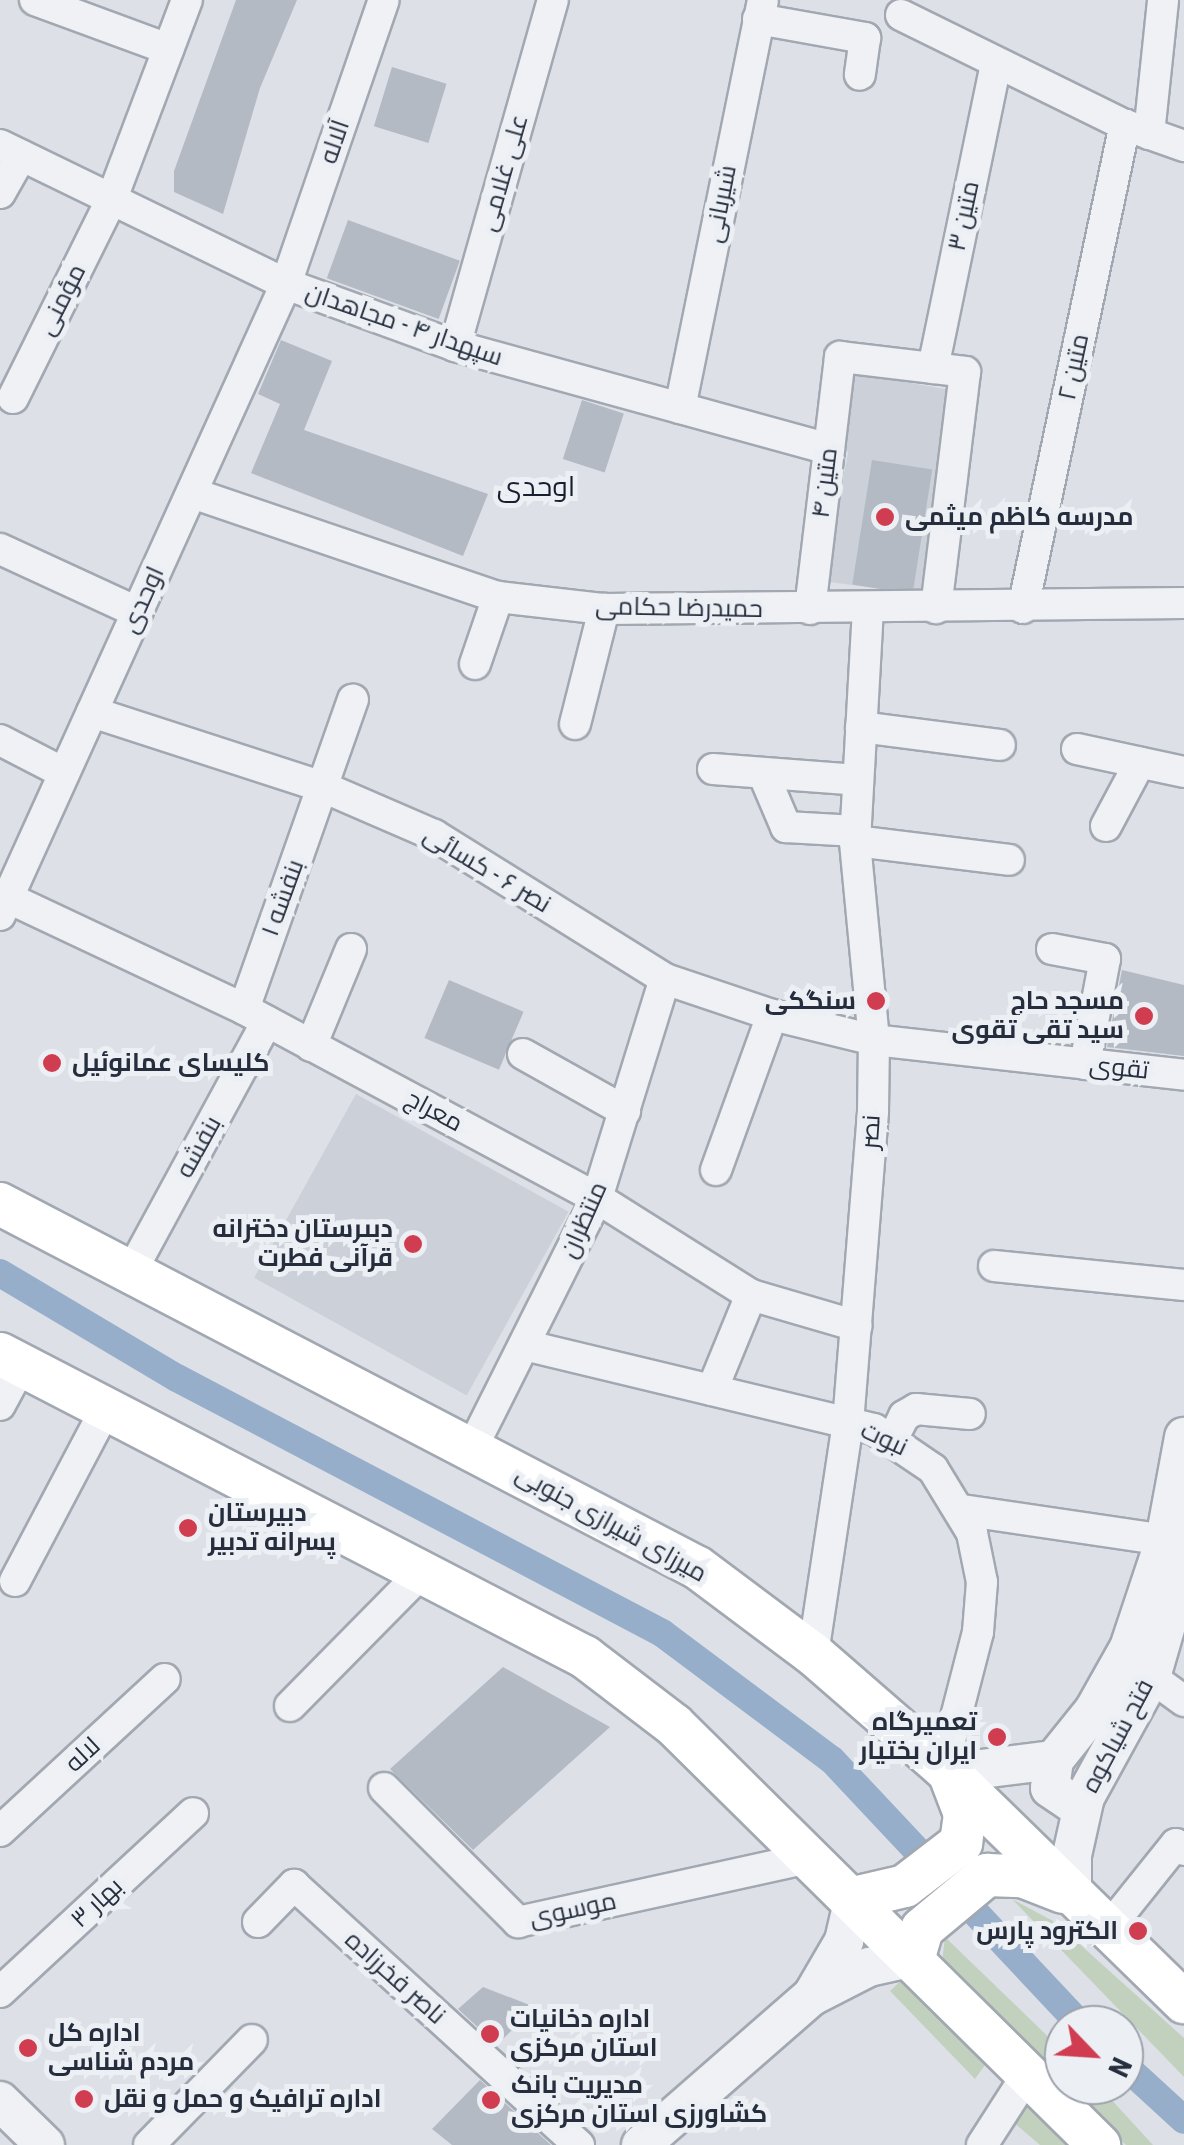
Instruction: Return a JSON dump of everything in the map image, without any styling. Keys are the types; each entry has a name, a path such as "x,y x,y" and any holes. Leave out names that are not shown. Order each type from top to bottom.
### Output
{"main road":[{"name":"میرزای شیرازی جنوبی","path":"0,1204 698,1568 813,1654 946,1770 1184,2002"},
{"path":"11,1360 584,1656 674,1725 854,1898 1099,2145"},
{"path":"946,1770 966,1814 974,1859"},
{"path":"974,1859 1072,1896"},
{"path":"854,1898 918,1903 974,1859"},
{"path":"914,1958 918,1903"}],"street":[{"path":"35,0 168,49"},
{"name":"مؤمنی","path":"13,398 111,201 186,0"},
{"name":"آلاله","path":"286,284 384,0"},
{"name":"علی غلامی","path":"455,346 553,0"},
{"name":"متین ۲","path":"1022,608 1137,130 1163,0"},
{"path":"760,10 865,38 860,75"},
{"name":"شیربانی","path":"680,408 760,10"},
{"path":"901,15 996,65 1137,130 1184,146"},
{"name":"متین ۳","path":"932,368 996,65"},
{"path":"0,193 10,150"},
{"name":"سپهدار ۴ - مجاهدان","path":"10,150 286,284 455,346 829,450"},
{"name":"اوحدی","path":"2,902 286,284"},
{"name":"متین ۴","path":"810,608 840,357 932,368"},
{"path":"932,368 965,372 936,608"},
{"name":"حمیدرضا حکامی","path":"192,492 498,597 604,609 1022,608 1184,603"},
{"path":"0,549 137,612"},
{"path":"475,664 498,597"},
{"name":"نصر","path":"813,1654 848,1423 874,1040 855,836 868,608"},
{"path":"575,724 604,609"},
{"name":"بنفشه ۱","path":"255,1016 353,700"},
{"name":"نصر ۶ - کسائی","path":"92,712 323,787 434,835 665,979 772,1016 874,1040"},
{"path":"861,726 1000,746"},
{"path":"0,740 64,772"},
{"path":"1077,749 1184,772"},
{"path":"1106,826 1140,762"},
{"path":"713,769 858,780"},
{"path":"763,773 786,828 1009,860"},
{"name":"معراج","path":"2,902 255,1016 597,1198 751,1294 857,1326"},
{"path":"1052,948 1105,959 1084,1064"},
{"path":"310,1046 351,949"},
{"name":"منتظران","path":"472,1448 597,1198 665,979"},
{"name":"بنفشه","path":"131,1272 255,1016"},
{"path":"716,1170 772,1016"},
{"name":"تقوی","path":"874,1040 1184,1075"},
{"path":"523,1054 625,1111"},
{"path":"994,1266 1184,1284"},
{"path":"712,1390 751,1294"},
{"name":"نبوت","path":"524,1345 848,1423 893,1438 933,1469 962,1510 979,1557 982,1607 946,1770"},
{"path":"0,1406 11,1360"},
{"path":"893,1438 904,1416 916,1409 970,1414"},
{"path":"14,1582 105,1410"},
{"name":"فتح شیاکوه","path":"946,1770 1054,1760 1094,1710 1128,1648 1168,1530 1183,1449"},
{"path":"962,1510 1168,1530"},
{"name":"فتح شیاکوه","path":"1072,1896 1072,1855 1085,1796 1152,1676 1179,1598 1168,1530"},
{"path":"290,1706 422,1574"},
{"path":"1152,1676 1184,1700"},
{"name":"لاله","path":"0,1831 165,1679"},
{"path":"1054,1760 1050,1788 1070,1802 1085,1796"},
{"name":"موسوی","path":"384,1788 518,1922 813,1858"},
{"name":"بهار ۳","path":"0,1992 193,1813"},
{"path":"1108,1930 1176,1844 1184,1850"},
{"name":"ناصر فخرزاده","path":"258,1922 294,1885 578,2145"},
{"path":"812,1996 844,1941 854,1898"},
{"path":"646,2144 812,1996 868,1967 914,1958"},
{"path":"149,2145 252,2040"},
{"path":"982,2145 1027,2075"},
{"path":"0,2101 45,2145"}],"shaded area":[{"name":"مدرسه كاظم ميثمى","path":"855,373 950,390 924,595 823,581 848,453 840,430"},
{"name":"دبیرستان دخترانه قرآنی فطرت","path":"356,1094 569,1212 467,1395 254,1278"}],"green space":[{"path":"1012,1899 1055,1922 1184,2038 1184,2077 1144,2036 1144,2005 1114,2005"},
{"path":"945,1937 1044,2033 1044,2064 942,1962"},
{"path":"908,1974 992,2055 975,2079 890,1991"},
{"path":"1030,2100 1080,2145 1040,2145 1013,2122"},
{"path":"1085,2105 1116,2105 1153,2145 1126,2145"}],"building":[{"path":"236,0 297,0 260,88 223,214 174,192 174,171"},
{"path":"392,67 447,84 428,143 374,126"},
{"path":"348,220 460,261 439,319 327,278"},
{"path":"281,340 332,361 304,430 488,494 463,556 251,473 280,404 258,394"},
{"path":"582,400 624,414 605,473 563,459"},
{"name":"مدرسه كاظم ميثمى","path":"872,460 932,470 913,594 852,584"},
{"name":"مسجد حاج سید تقی تقوی","path":"1122,970 1184,985 1184,1056 1107,1047"},
{"path":"449,980 524,1012 499,1070 424,1038"},
{"path":"503,1667 610,1727 473,1850 390,1769"},
{"name":"اداره دخانیات استان مرکزی","path":"483,1987 535,2007 497,2045 458,2009"},
{"name":"مدیریت بانک کشاورزی استان مرکزی","path":"480,2080 551,2145 452,2145 432,2129"}],"waterway":[{"path":"0,1273 177,1378 662,1633 832,1760 1062,2005"},
{"path":"1144,2083 1184,2120"}],"place":[{"name":"مدرسه كاظم ميثمى","path":"885,517"},
{"name":"سنگکی","path":"876,1001"},
{"name":"مسجد حاج سید تقی تقوی","path":"1144,1016"},
{"name":"کلیسای عمانوئیل","path":"52,1063"},
{"name":"دبیرستان دخترانه قرآنی فطرت","path":"413,1244"},
{"name":"دبیرستان پسرانه تدبیر","path":"188,1528"},
{"name":"تعمیرگاه ایران بختیار","path":"997,1737"},
{"name":"الکترود پارس","path":"1138,1931"},
{"name":"اداره دخانیات استان مرکزی","path":"490,2034"},
{"name":"اداره کل مردم شناسی","path":"28,2048"},
{"name":"اداره ترافیک و حمل و نقل","path":"84,2099"},
{"name":"مدیریت بانک کشاورزی استان مرکزی","path":"491,2100"}],"district":[{"name":"اوحدی","path":"536,487"}]}
